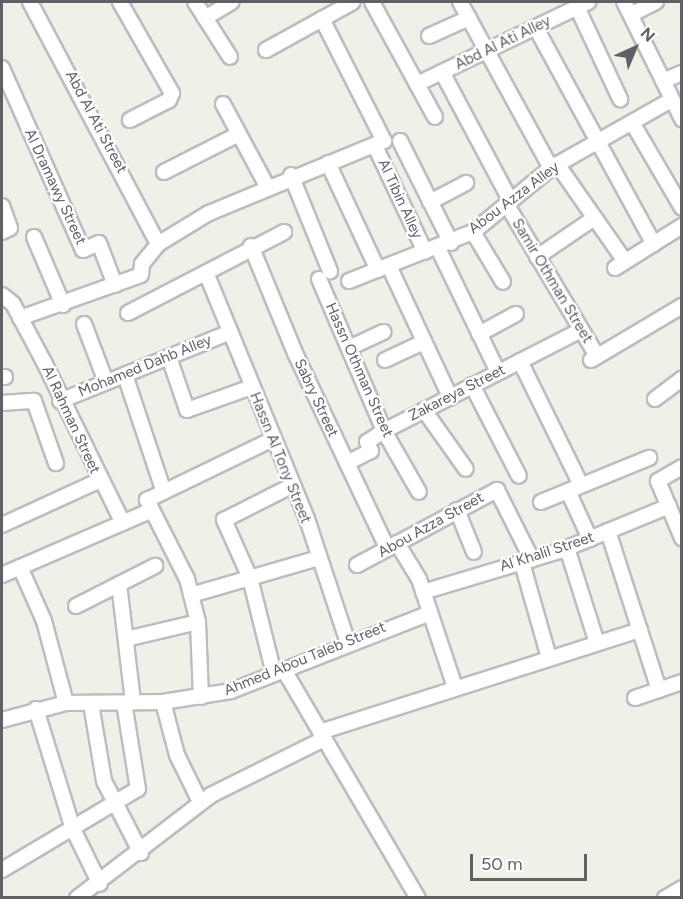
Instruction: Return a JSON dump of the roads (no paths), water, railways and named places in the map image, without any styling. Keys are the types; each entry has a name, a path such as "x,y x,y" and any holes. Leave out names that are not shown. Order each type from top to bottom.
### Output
{"street":[{"name":"Abd Al Ati Street","path":"30,2 158,244"},
{"path":"120,2 171,93 169,100 130,120"},
{"path":"195,2 230,57"},
{"path":"206,18 232,2"},
{"path":"266,50 353,2"},
{"path":"372,2 435,117"},
{"path":"460,2 554,166 593,219 620,265 681,226"},
{"path":"624,2 632,14 681,119"},
{"path":"632,14 656,2"},
{"path":"583,4 620,99"},
{"name":"Abd Al Ati Alley","path":"417,84 583,4"},
{"path":"429,36 470,18"},
{"path":"20,318 63,305 141,275 142,264 158,244 267,186 291,175 375,146 386,137 322,19"},
{"path":"536,28 596,144 654,244"},
{"name":"Al Dramawy Street","path":"2,68 83,250 99,243 115,285"},
{"name":"Samir Othman Street","path":"442,72 537,257 581,330 594,358 681,306"},
{"path":"663,81 681,73"},
{"name":"Abou Azza Alley","path":"349,280 438,248 473,232 554,166 633,124 671,100"},
{"path":"223,104 267,186"},
{"path":"633,124 681,208"},
{"path":"164,172 239,134"},
{"path":"400,141 430,202 438,248 498,372"},
{"name":"Al Tibin Alley","path":"375,146 438,248"},
{"path":"328,163 424,342 450,397"},
{"name":"Hassn Othman Street","path":"291,175 349,348 384,431 419,492"},
{"path":"430,202 466,183"},
{"path":"2,206 10,228 2,232"},
{"path":"537,257 593,219"},
{"path":"128,313 207,275 251,246 284,232"},
{"path":"473,232 503,282"},
{"path":"34,237 63,305"},
{"name":"Sabry Street","path":"251,246 347,463 392,546 423,592 455,687"},
{"name":"Hassn Al Tony Street","path":"207,275 293,485 348,643"},
{"name":"Al Rahman Street","path":"4,298 20,318 98,481 123,523"},
{"path":"479,334 516,314"},
{"path":"84,324 106,382"},
{"name":"Zakareya Street","path":"347,463 371,451 368,442 384,431 581,330"},
{"name":"Mohamed Dahb Alley","path":"60,401 231,332"},
{"path":"349,348 383,332"},
{"path":"386,360 424,342"},
{"path":"169,357 188,410 252,387"},
{"path":"520,361 575,488 590,539"},
{"path":"125,375 164,492"},
{"path":"655,399 681,379"},
{"path":"472,385 519,476"},
{"path":"2,403 34,401 56,463"},
{"path":"424,410 466,469"},
{"path":"201,698 198,622 191,595 147,500 273,439"},
{"path":"541,502 649,458"},
{"path":"681,467 658,481 681,538"},
{"path":"2,525 98,481"},
{"path":"293,485 224,520 250,578 279,672 322,735 418,897"},
{"name":"Abou Azza Street","path":"357,565 493,491 503,496 527,561"},
{"name":"Al Khalil Street","path":"423,592 567,548 669,506"},
{"path":"2,575 152,510"},
{"path":"457,510 474,552"},
{"path":"608,531 659,690"},
{"path":"567,548 597,643"},
{"path":"191,595 318,558"},
{"path":"527,561 549,658"},
{"path":"76,606 155,566"},
{"path":"20,567 44,621 66,703"},
{"path":"2,870 73,830 139,786 119,584"},
{"name":"Ahmed Abou Taleb Street","path":"2,720 36,709 66,703 163,702 201,698 279,672 348,643 430,613"},
{"path":"126,639 198,622"},
{"path":"77,897 100,884 141,853 200,802 322,735 455,687 640,630"},
{"path":"635,698 681,682"},
{"path":"163,702 177,755 200,802"},
{"path":"90,704 113,805 141,853"},
{"path":"36,709 73,830 100,884"},
{"path":"665,897 681,888"}]}
